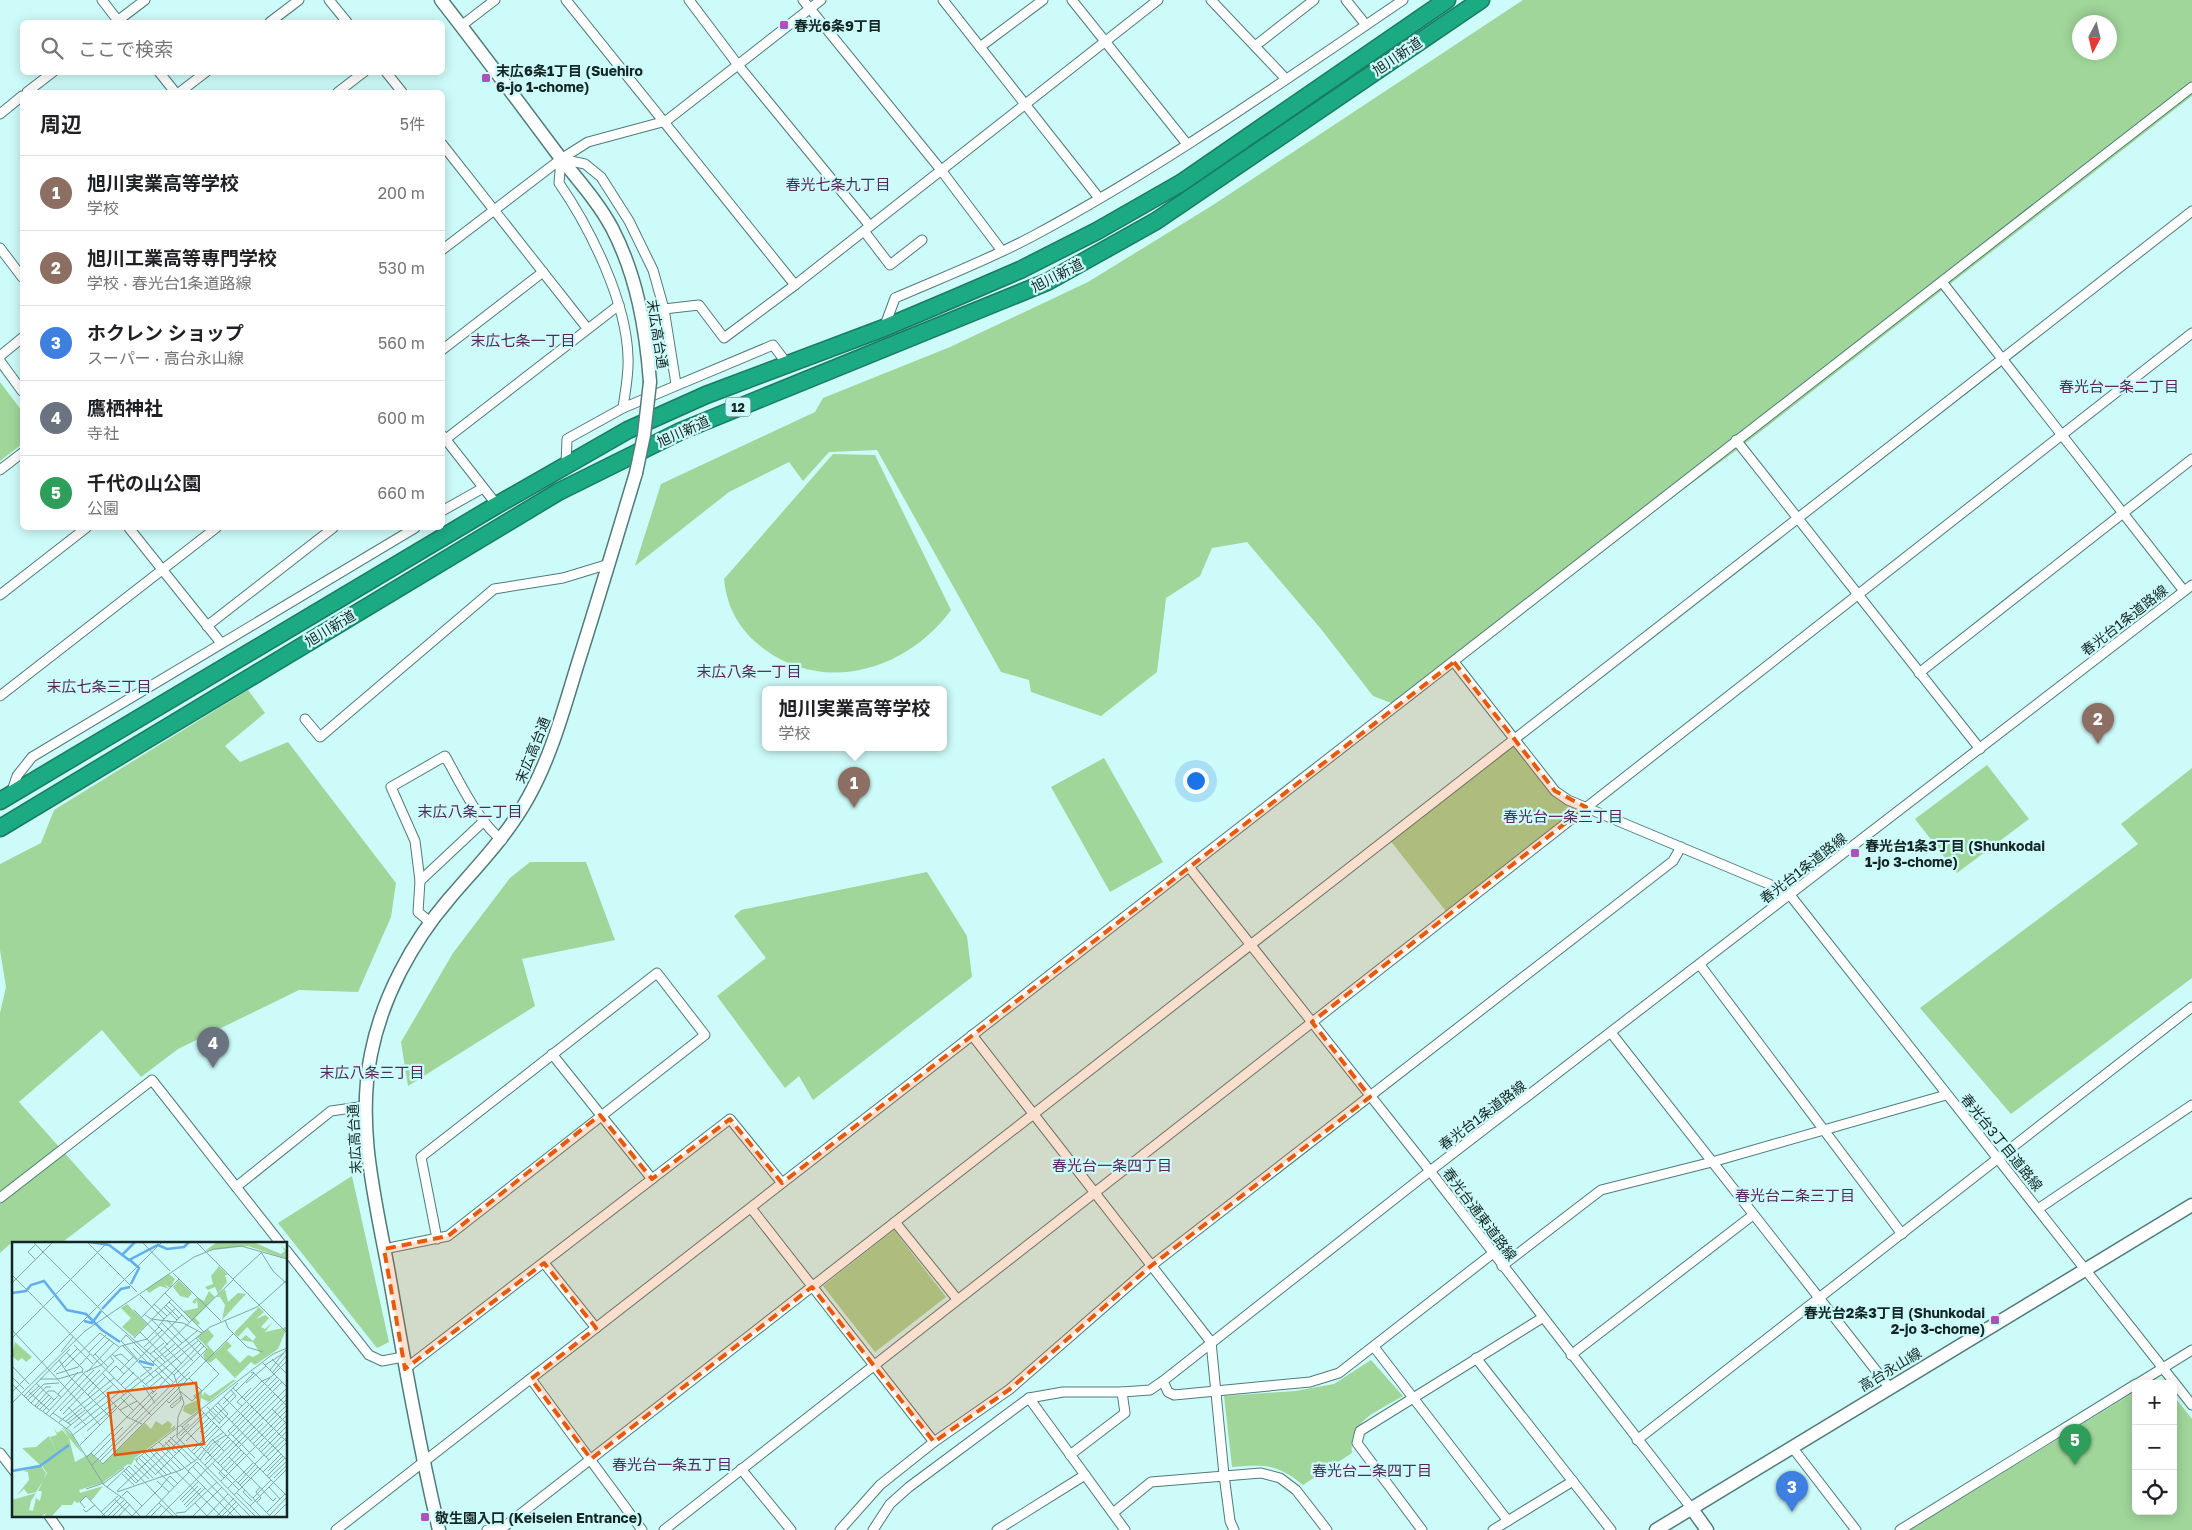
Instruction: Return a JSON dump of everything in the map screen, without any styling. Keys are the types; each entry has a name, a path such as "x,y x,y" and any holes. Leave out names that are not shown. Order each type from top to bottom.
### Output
{"highway":[{"name":"旭川新道","path":"6,798 566,464 628,430 680,407 884,328 1020,270 1097,231 1181,183 1446,0"},
{"name":"旭川新道","path":"0,828 558,492 681,431 1047,282 1156,221 1481,0"}],"street":[{"path":"102,0 117,20"},
{"path":"120,20 145,0"},
{"path":"273,20 299,0"},
{"path":"329,0 345,20"},
{"name":"末広高台通","path":"439,1530 423,1462 404,1363 366,1144 366,1106 371,1054 390,994 431,922 448,900 502,840 530,796 554,742 636,473 644,435 650,382 646,338 628,266 612,228 586,187 561,159 441,0"},
{"path":"461,26 495,0"},
{"path":"566,0 666,121 795,285"},
{"path":"689,0 867,228 890,265 922,240"},
{"path":"803,0 941,170 1002,251"},
{"path":"445,248 561,159 588,142 666,121 821,0"},
{"path":"943,0 1099,198"},
{"path":"980,47 1043,0"},
{"path":"1072,0 1187,144"},
{"path":"664,309 699,305 724,338 795,285 1158,0"},
{"path":"1212,0 1286,79"},
{"path":"1255,46 1314,0"},
{"path":"1346,0 1366,25"},
{"path":"884,328 895,298 1002,251 1099,198 1187,144 1403,0"},
{"path":"30,90 48,75"},
{"path":"161,75 173,90"},
{"path":"183,90 202,75"},
{"path":"341,90 360,75"},
{"path":"388,75 400,90"},
{"path":"336,1530 2192,87"},
{"path":"0,114 20,98"},
{"path":"445,148 587,328"},
{"path":"561,159 559,182 578,209 601,257 619,305 628,358 623,408"},
{"path":"561,159 585,164 601,177 629,221 653,270 664,309 676,384"},
{"path":"487,1530 504,1526 591,1459 2192,211"},
{"path":"0,248 20,274"},
{"path":"445,348 543,272"},
{"path":"1942,282 2184,591"},
{"path":"445,438 619,305"},
{"path":"664,1530 1093,1192 2192,333"},
{"path":"0,356 20,340"},
{"path":"566,464 567,439 623,408 676,384 773,345 788,365"},
{"path":"0,361 20,388"},
{"path":"445,440 497,505"},
{"path":"1736,440 1980,749"},
{"path":"0,470 20,455"},
{"path":"1919,673 2192,460"},
{"path":"445,509 483,488"},
{"path":"0,595 83,530"},
{"path":"131,530 221,643"},
{"path":"0,696 213,530"},
{"path":"207,626 330,530"},
{"path":"6,798 17,776 32,757 412,530"},
{"path":"305,719 320,736 494,589 563,578 609,564"},
{"name":"春光台1条道路線","path":"1029,1398 1063,1392 1150,1390 1163,1381 1210,1342 1430,1171 1612,1034 2192,585"},
{"path":"1454,662 1555,791 1568,800 1790,895"},
{"path":"431,922 418,912 420,881 415,841 391,787 445,756 484,821 494,834 502,840"},
{"path":"420,881 484,821"},
{"path":"840,1530 880,1485 934,1442 1010,1389 1151,1266 1673,861 1681,847"},
{"name":"春光台通東道路線","path":"1190,867 1430,1171 1571,1356 1692,1509"},
{"name":"春光台3丁目道路線","path":"1790,895 2192,1405"},
{"path":"1700,965 1902,1234"},
{"path":"384,1249 437,1239 448,1236 600,1115 705,1035 657,973 421,1157 437,1239"},
{"path":"1637,1440 2192,1007"},
{"path":"1612,1034 1889,1388"},
{"path":"972,1036 1210,1342 1217,1391 1224,1475 1230,1521 1234,1530"},
{"path":"552,1054 652,1179"},
{"path":"0,1198 152,1080 279,1242"},
{"path":"1502,1266 1601,1190 1712,1162 1946,1095"},
{"path":"2038,1209 2192,1105"},
{"path":"236,1187 331,1112 366,1106"},
{"path":"288,1253 369,1355 382,1361 404,1363 544,1263 730,1119 782,1183"},
{"name":"高台永山線","path":"1656,1530 2192,1205"},
{"path":"751,1208 934,1442"},
{"path":"1571,1356 1753,1215"},
{"path":"895,1222 957,1299"},
{"path":"1163,1381 1168,1392 1174,1395 1310,1382 1339,1373 1492,1254"},
{"path":"544,1263 596,1328"},
{"path":"1422,1530 1356,1443 1360,1431 1542,1318"},
{"path":"1374,1347 1508,1521"},
{"path":"2143,1380 2192,1350"},
{"path":"1476,1358 1611,1530"},
{"path":"531,1379 642,1530"},
{"path":"1900,1530 2132,1386"},
{"path":"1070,1455 1125,1412 1122,1392"},
{"path":"873,1530 890,1504 909,1487 1029,1398 1126,1530"},
{"path":"1792,1447 1856,1530"},
{"path":"0,1453 12,1468"},
{"path":"741,1470 791,1530"},
{"path":"1113,1513 1151,1482 1261,1473 1280,1478 1296,1490 1327,1530"},
{"path":"997,1530 1085,1475"},
{"path":"1493,1530 1573,1481"},
{"path":"1692,1509 1707,1530"},
{"path":"50,1518 59,1530"}],"highlighted area":[{"path":"1454,662 1555,791 1586,807 1312,1022 1370,1097 1151,1266 1010,1389 934,1442 812,1287 591,1459 531,1379 596,1328 544,1263 405,1369 384,1249 448,1236 600,1115 652,1179 730,1119 782,1183"}],"green space":[{"path":"1523,0 2192,0 2192,96 1742,446 1394,704 1373,696 1321,629 1247,542 1212,548 1200,576 1166,598 1157,672 1101,716 1031,692 1029,680 1001,672 877,450 829,452 803,481 789,462 729,492 635,566 661,484 815,412 823,398 950,347 1088,282 1213,205"},
{"path":"0,382 20,408 20,446 0,461"},
{"path":"833,454 875,455 951,610 933,631 912,647 889,660 865,669 839,672 813,671 788,663 764,649 748,635 736,618 728,600 724,579"},
{"path":"248,690 265,713 225,746 240,762 288,742 396,883 391,917 358,992 299,990 178,1049 141,1077 102,1030 19,1102 111,1205 63,1242 12,1242 0,1253 0,1013 6,987 0,950 0,864 41,843 54,810"},
{"path":"1514,739 1555,791 1586,807 1449,915 1389,839"},
{"path":"1104,758 1163,862 1110,892 1051,787"},
{"path":"1987,765 2029,819 1957,873 1915,819"},
{"path":"2192,768 2192,978 2011,1114 1920,1008 2138,844 2121,824"},
{"path":"530,862 586,862 615,940 522,959 535,1006 408,1086 401,1042 453,953 510,878"},
{"path":"927,872 967,936 972,977 813,1100 799,1076 785,1088 717,996 766,958 734,916 741,910"},
{"path":"352,1176 389,1342 377,1348 278,1223"},
{"path":"894,1230 946,1297 875,1352 823,1286"},
{"path":"1371,1360 1403,1396 1375,1412 1360,1424 1352,1442 1352,1453 1303,1485 1285,1473 1270,1467 1232,1467 1224,1396 1295,1391 1334,1384"},
{"path":"2132,1393 2132,1515 2177,1515 2177,1400 2192,1419 2192,1530 1910,1530"}],"place":[{"name":"春光6条9丁目","path":"784,25"},
{"name":"末広6条1丁目 (Suehiro 6-jo 1-chome)","path":"486,78"},
{"name":"旭川工業高等専門学校","path":"2098,744"},
{"name":"旭川実業高等学校","path":"854,808"},
{"name":"春光台1条3丁目 (Shunkodai 1-jo 3-chome)","path":"1855,853"},
{"name":"鷹栖神社","path":"213,1068"},
{"name":"春光台2条3丁目 (Shunkodai 2-jo 3-chome)","path":"1995,1320"},
{"name":"千代の山公園","path":"2075,1465"},
{"name":"ホクレン ショップ","path":"1792,1512"},
{"name":"敬生園入口 (Keiseien Entrance)","path":"425,1517"}],"district":[{"name":"春光七条九丁目","path":"838,184"},
{"name":"末広七条一丁目","path":"523,340"},
{"name":"春光台一条二丁目","path":"2119,386"},
{"name":"末広八条一丁目","path":"749,671"},
{"name":"末広七条三丁目","path":"99,686"},
{"name":"末広八条二丁目","path":"470,811"},
{"name":"春光台一条三丁目","path":"1563,816"},
{"name":"末広八条三丁目","path":"372,1072"},
{"name":"春光台一条四丁目","path":"1112,1165"},
{"name":"春光台二条三丁目","path":"1795,1195"},
{"name":"春光台一条五丁目","path":"672,1464"},
{"name":"春光台二条四丁目","path":"1372,1470"}]}
